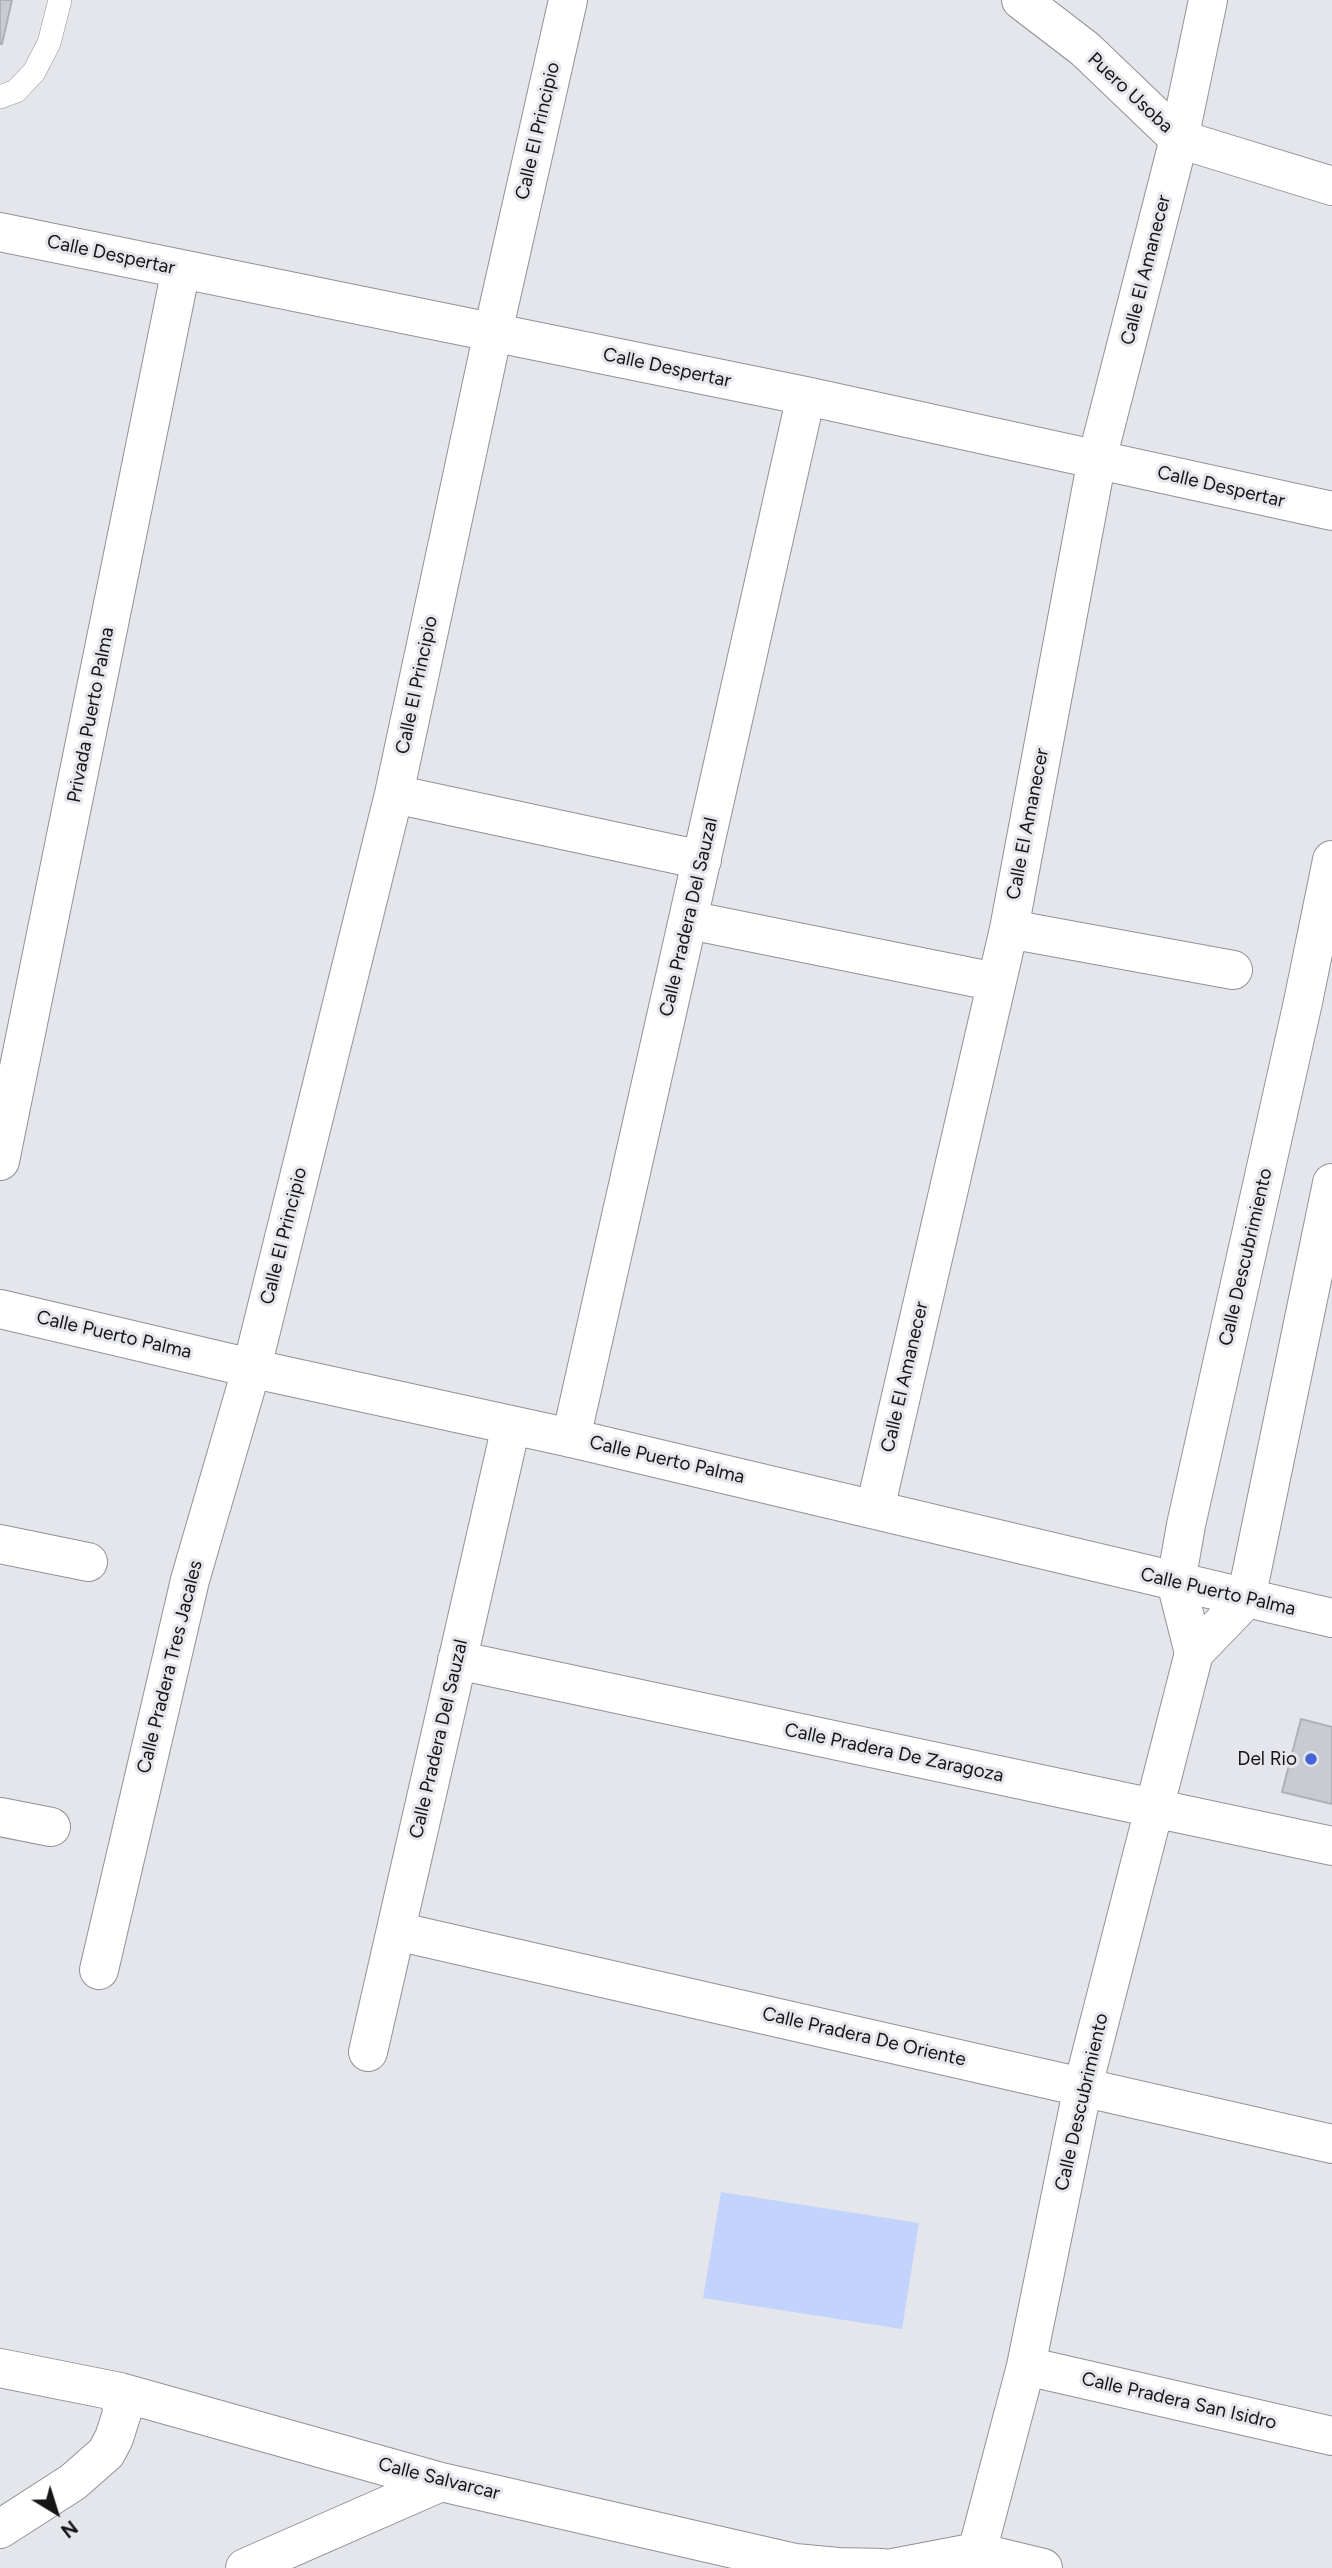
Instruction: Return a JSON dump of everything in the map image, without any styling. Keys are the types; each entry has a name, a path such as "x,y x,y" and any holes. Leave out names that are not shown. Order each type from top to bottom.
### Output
{"street":[{"name":"Calle El Principio","path":"252,1367 394,794 492,332 568,0"},
{"name":"Puero Usoba","path":"1021,0 1085,49 1180,139 1332,186"},
{"name":"Calle El Amanecer","path":"875,1509 1009,929 1097,459 1180,139 1208,0"},
{"name":"Calle Despertar","path":"0,232 806,396 1332,511"},
{"name":"Privada Puerto Palma","path":"0,1161 181,269"},
{"name":"Calle Pradera Del Sauzal","path":"571,1438 806,396"},
{"path":"394,794 702,860"},
{"name":"Calle Descubrimiento","path":"970,2560 1026,2366 1083,2086 1194,1653 1175,1582 1332,860"},
{"path":"689,920 996,982"},
{"path":"1009,929 1233,970"},
{"path":"1194,1653 1246,1599 1332,1184"},
{"name":"Calle Puerto Palma","path":"0,1309 571,1438 1332,1618"},
{"name":"Calle Pradera Tres Jacales","path":"99,1970 190,1580 252,1367"},
{"name":"Calle Pradera Del Sauzal","path":"368,2052 512,1426"},
{"path":"0,1544 88,1562"},
{"name":"Calle Pradera De Zaragoza","path":"457,1660 1332,1846"},
{"path":"0,1817 51,1827"},
{"name":"Calle Pradera De Oriente","path":"396,1931 1332,2144"},
{"name":"Calle Pradera San Isidro","path":"1026,2366 1332,2436"},
{"name":"Calle Salvarcar","path":"0,2368 120,2392 441,2482 795,2563 883,2568"},
{"path":"0,2529 73,2482 106,2453 122,2413 120,2392"},
{"path":"245,2568 441,2482"},
{"path":"893,2568 970,2560 1043,2568"}],"lane":[{"path":"0,97 16,91 34,72 49,43 60,0"}],"shaded area":[{"path":"721,2192 919,2223 902,2329 703,2298"}],"building":[{"path":"0,0 12,0 2,44 0,44"},
{"name":"Del Rio","path":"1301,1719 1332,1727 1332,1804 1282,1792"}],"place":[{"name":"Del Rio","path":"1311,1759"}]}
